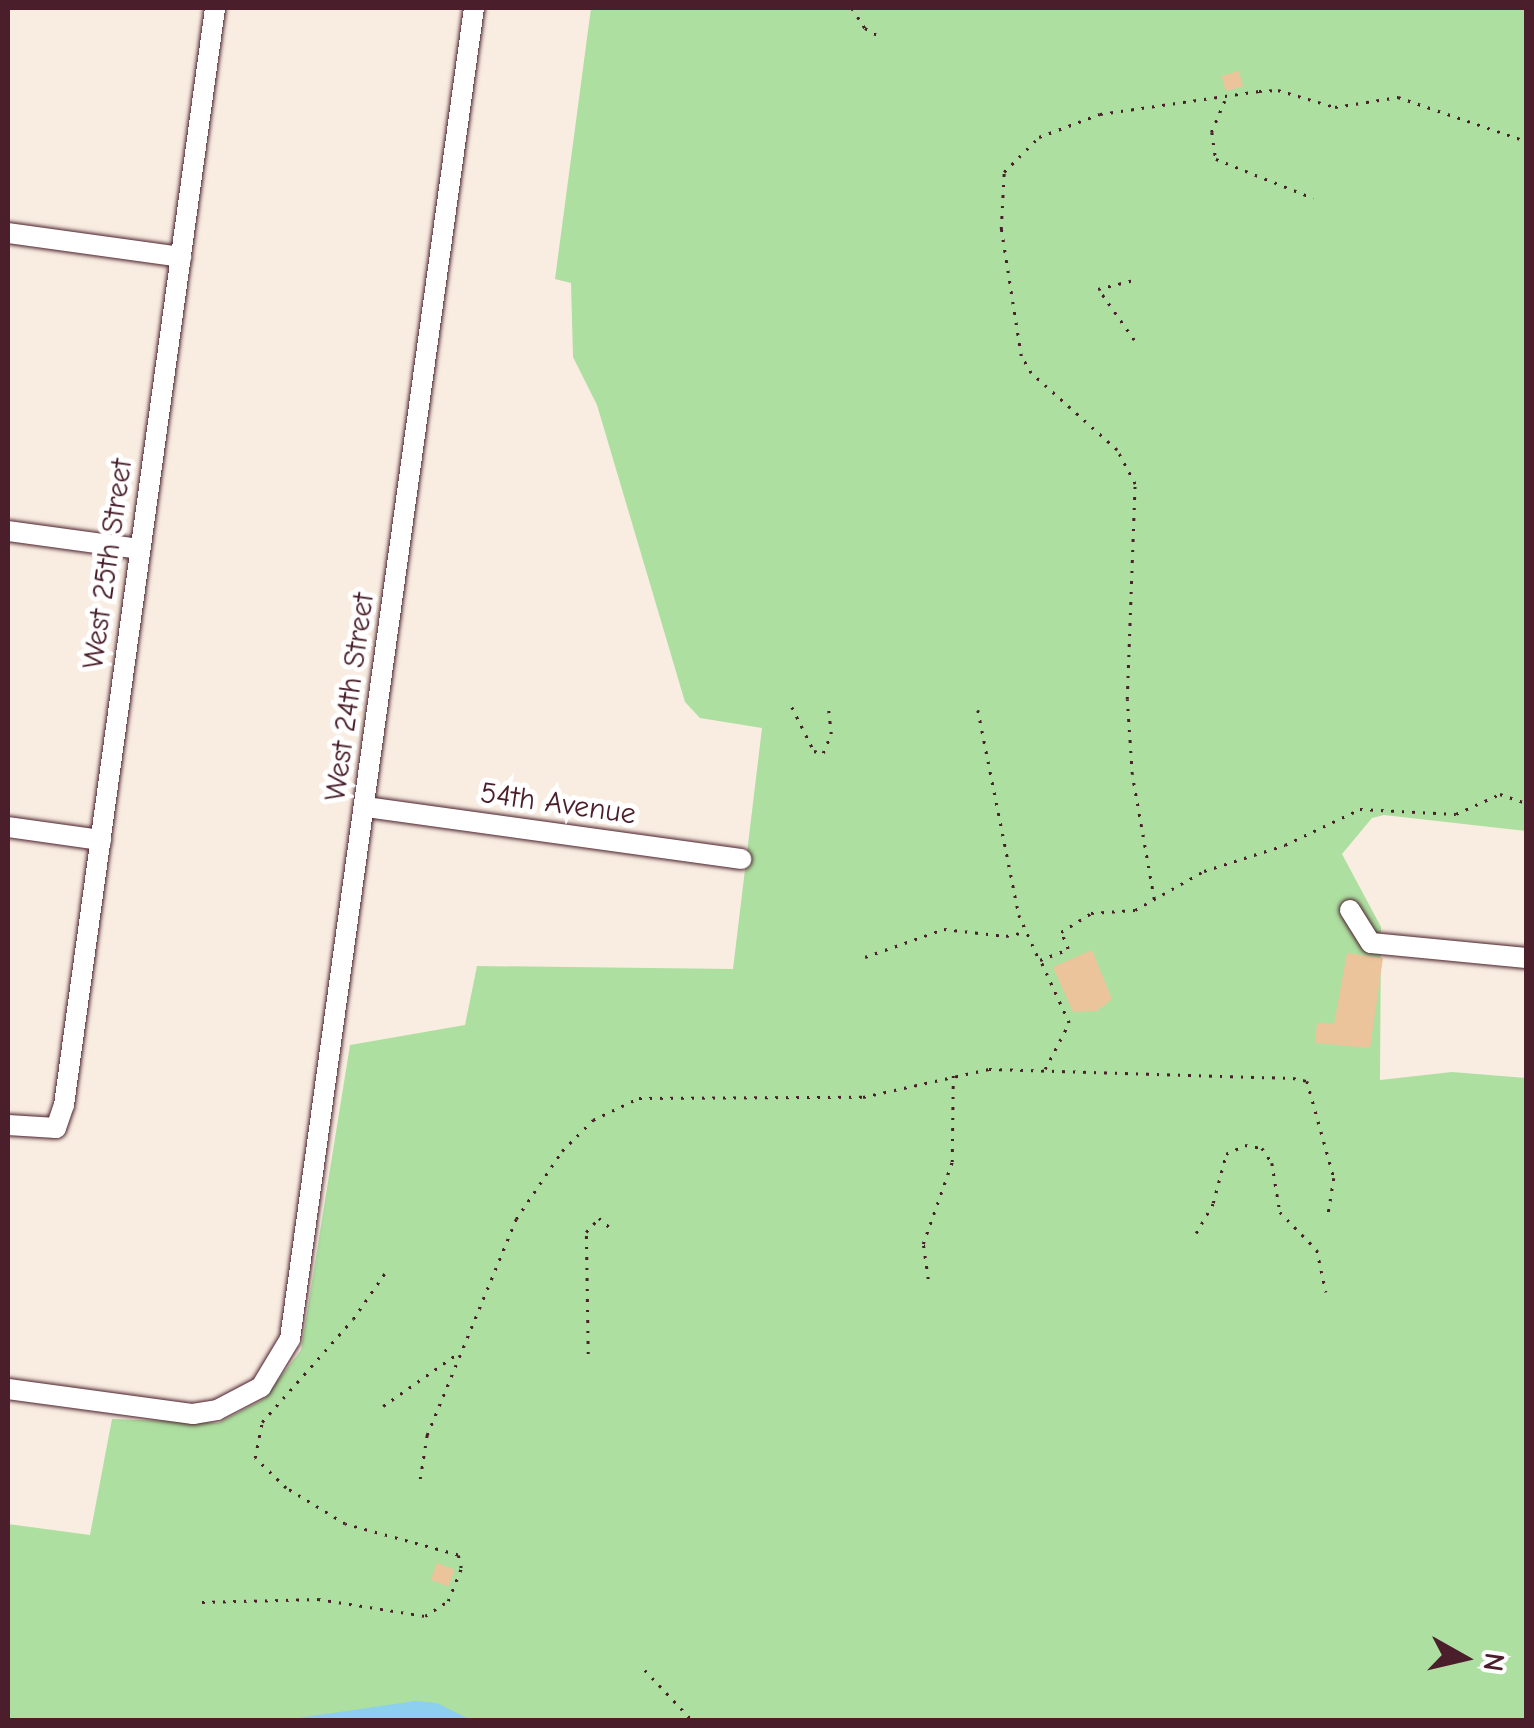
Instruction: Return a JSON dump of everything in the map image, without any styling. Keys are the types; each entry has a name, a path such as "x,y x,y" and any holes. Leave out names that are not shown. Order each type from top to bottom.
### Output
{"street":[{"name":"West 25th Street","path":"8,1125 56,1128 100,840 214,8"},
{"name":"West 24th Street","path":"8,1389 194,1414 237,1403 261,1386 290,1340 474,8"},
{"path":"8,233 181,257"},
{"path":"8,531 140,549"},
{"name":"54th Avenue","path":"366,807 742,860"},
{"path":"8,828 100,840"},
{"path":"1350,910 1371,943 1526,958"}],"path":[{"path":"852,8 865,28 879,36"},
{"path":"1154,900 1132,774 1127,699 1134,484 1116,450 1031,373 1021,356 999,198 1016,155 1058,128 1100,114 1278,90 1335,107 1398,98 1526,141"},
{"path":"1226,100 1212,132 1216,159 1314,198"},
{"path":"1134,280 1098,290 1134,340"},
{"path":"792,707 814,751 822,753 831,734 828,704"},
{"path":"978,710 1026,932 1069,1022 1045,1070"},
{"path":"1040,960 1068,949 1061,932 1091,913 1135,910 1204,871 1285,845 1360,808 1456,814 1500,794 1526,803"},
{"path":"866,957 944,929 1006,936 1026,932"},
{"path":"420,1479 427,1435 516,1219 562,1151 606,1111 658,1096 760,1102 863,1097 953,1074 1045,1070 1307,1081 1334,1178 1328,1214"},
{"path":"928,1280 923,1244 952,1162 953,1074"},
{"path":"1196,1233 1213,1204 1226,1154 1244,1146 1262,1148 1272,1163 1280,1212 1317,1250 1326,1292"},
{"path":"588,1354 586,1232 599,1218 613,1230"},
{"path":"202,1602 318,1599 425,1616 448,1601 462,1568 458,1555 345,1524 286,1488 255,1458 262,1422 361,1309 386,1270"},
{"path":"383,1406 458,1353"},
{"path":"645,1670 692,1720"}],"green space":[{"path":"591,8 1526,8 1526,831 1384,815 1372,818 1342,854 1381,927 1380,1080 1452,1072 1526,1078 1526,1720 8,1720 8,1524 90,1535 112,1419 218,1423 264,1399 301,1350 350,1045 465,1025 477,966 733,969 762,728 700,718 685,702 597,405 573,357 571,283 555,279"}],"water":[{"path":"415,1701 437,1703 471,1720 285,1720"}],"building":[{"path":"1239,71 1243,86 1226,91 1222,76"},
{"path":"1092,950 1112,999 1097,1011 1073,1012 1053,967"},
{"path":"1347,953 1383,958 1370,1048 1315,1043 1317,1023 1334,1024"},
{"path":"437,1563 455,1570 448,1587 431,1580"}]}
